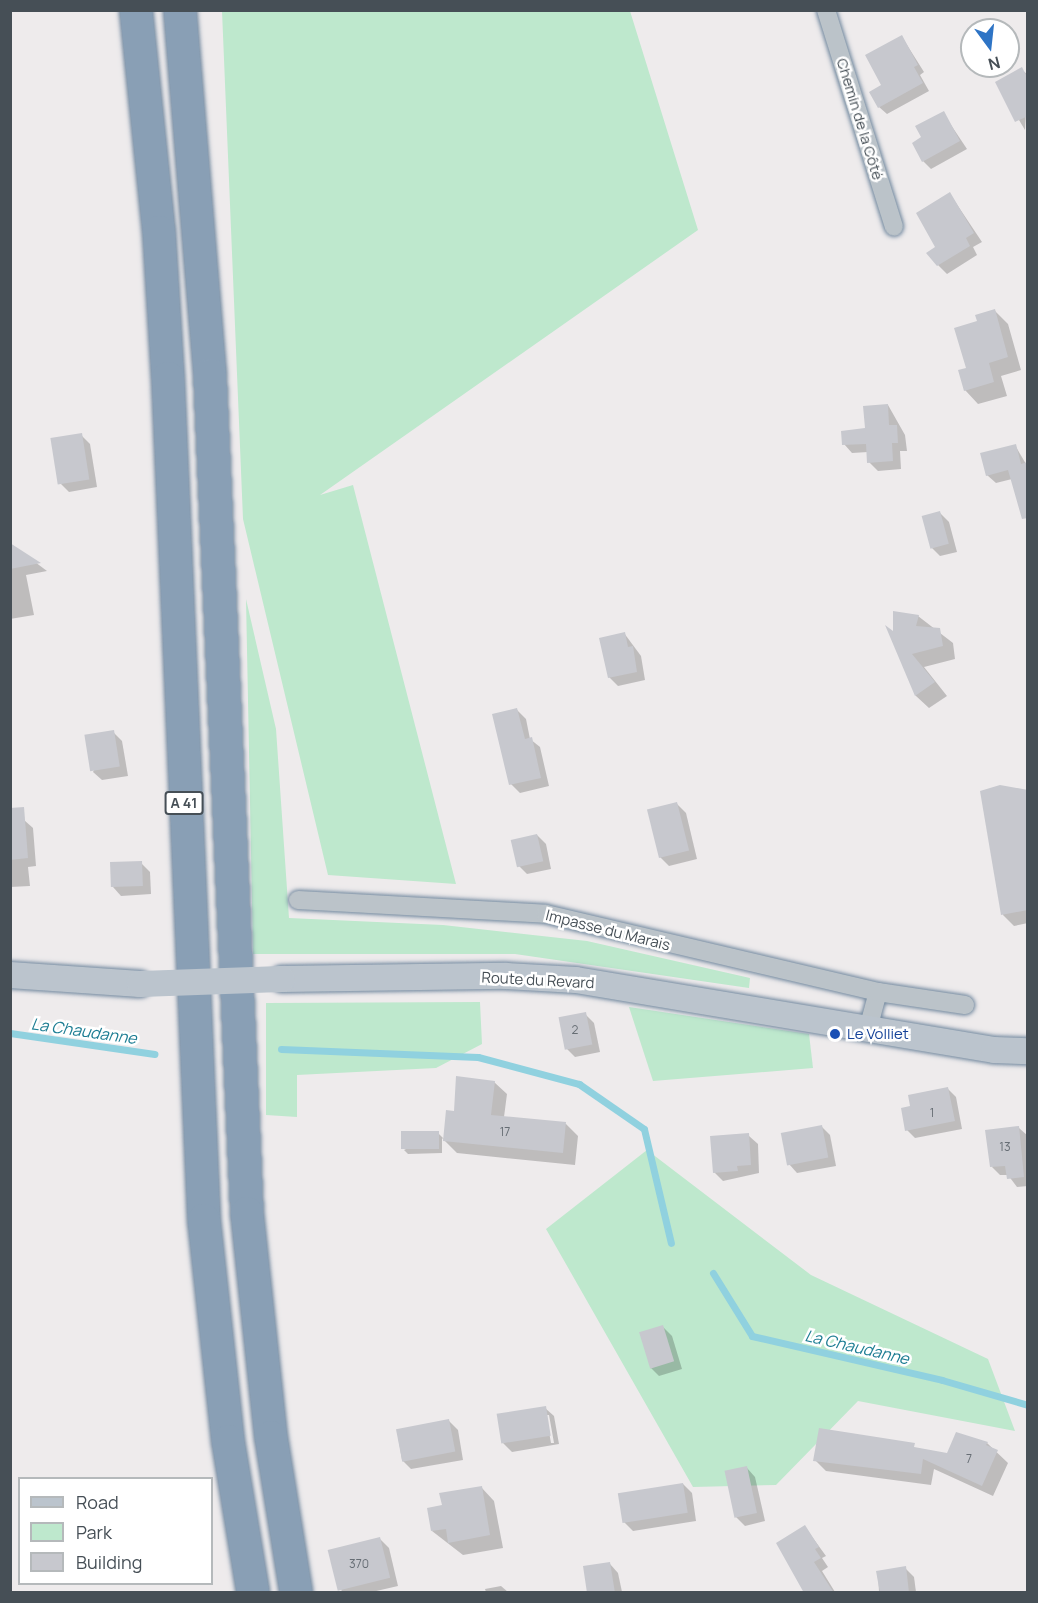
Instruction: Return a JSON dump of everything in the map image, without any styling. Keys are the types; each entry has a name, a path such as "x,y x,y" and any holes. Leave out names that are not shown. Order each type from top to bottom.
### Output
{"highway":[{"name":"A 41","path":"136,10 159,232 168,378 204,1220 228,1441 253,1593"},
{"path":"180,10 210,375 247,1214 268,1413 296,1593"}],"main road":[{"name":"Route du Revard","path":"10,975 140,984"},
{"name":"Route du Revard","path":"10,991 282,979 506,976 576,980 994,1050 1028,1050"},
{"name":"Route du Revard","path":"930,1040 1028,1036"}],"street":[{"name":"Chemin de la Côté","path":"826,10 894,227"},
{"name":"Impasse du Marais","path":"298,900 546,914 878,992 965,1005"},
{"path":"868,1029 878,992"}],"green space":[{"path":"222,11 630,11 698,230 320,495 353,485 456,884 328,875 243,519"},
{"path":"246,599 276,729 289,918 443,925 587,941 750,978 749,988 515,954 253,954"},
{"path":"480,1002 482,1044 436,1068 297,1075 297,1117 266,1115 266,1003"},
{"path":"629,1007 809,1034 813,1068 653,1081"},
{"path":"647,1150 811,1275 988,1359 1015,1431 858,1401 776,1485 693,1487 546,1229"}],"building":[{"path":"902,35 918,65 914,67 923,83 878,108 869,92 881,85 865,55"},
{"path":"1022,67 1028,79 1028,116 1015,122 995,82 1002,78 1020,78"},
{"path":"944,111 960,141 922,162 912,143 921,137 915,126"},
{"path":"950,192 974,233 966,238 970,246 937,266 926,253 935,247 916,213"},
{"path":"995,309 1008,357 989,363 994,382 964,391 958,370 966,368 954,328 977,321 975,315"},
{"path":"888,404 889,425 897,425 898,443 892,443 893,461 867,463 866,444 842,445 841,431 865,428 863,406"},
{"path":"82,433 89,479 58,484 50,438"},
{"path":"1016,444 1021,464 1028,462 1028,518 1022,519 1008,470 986,476 980,453"},
{"path":"940,511 949,544 930,549 922,516"},
{"path":"10,543 41,563 10,569"},
{"path":"893,611 919,615 916,626 940,628 943,646 912,654 935,682 915,696 885,625 893,631"},
{"path":"625,632 628,647 633,646 637,672 608,678 599,638"},
{"path":"517,708 525,739 532,737 541,778 509,785 492,714"},
{"path":"114,730 120,767 90,771 84,735"},
{"path":"1000,785 1028,790 1028,910 1001,915 980,791"},
{"path":"677,802 689,851 659,858 647,809"},
{"path":"24,807 28,858 10,860 10,808"},
{"path":"537,834 543,861 517,867 511,840"},
{"path":"142,861 143,886 111,887 110,862"},
{"path":"586,1012 592,1044 565,1050 559,1017"},
{"path":"456,1076 495,1081 491,1115 566,1122 563,1153 443,1141 446,1110 454,1111"},
{"path":"948,1087 955,1121 905,1131 901,1108 910,1106 908,1095"},
{"path":"822,1125 828,1157 787,1165 781,1133"},
{"path":"1019,1126 1024,1177 1007,1179 1005,1166 990,1167 985,1130"},
{"path":"401,1131 439,1131 439,1149 401,1149"},
{"path":"749,1133 751,1165 737,1166 738,1171 713,1173 710,1136"},
{"path":"663,1325 674,1361 650,1369 639,1332"},
{"path":"546,1406 551,1436 501,1443 497,1414"},
{"path":"449,1419 455,1451 402,1462 396,1429"},
{"path":"819,1428 915,1443 914,1447 947,1453 956,1432 988,1442 986,1445 998,1450 982,1486 923,1459 921,1474 813,1461"},
{"path":"747,1466 757,1513 734,1518 725,1471"},
{"path":"683,1483 688,1513 623,1523 618,1493"},
{"path":"482,1486 490,1535 448,1543 446,1529 431,1531 427,1508 442,1505 439,1493"},
{"path":"805,1525 819,1547 815,1549 821,1558 814,1562 834,1593 804,1593 776,1543"},
{"path":"380,1537 390,1578 338,1591 328,1550"},
{"path":"610,1562 615,1593 587,1593 583,1566"},
{"path":"906,1566 909,1593 880,1593 876,1571"}],"waterway":[{"name":"La Chaudanne","path":"10,1033 154,1054"},
{"path":"281,1049 478,1057 579,1084 644,1129 671,1243"},
{"name":"La Chaudanne","path":"713,1273 752,1336 942,1380 1028,1405"}],"place":[{"name":"Le Volliet","path":"835,1034"}]}
